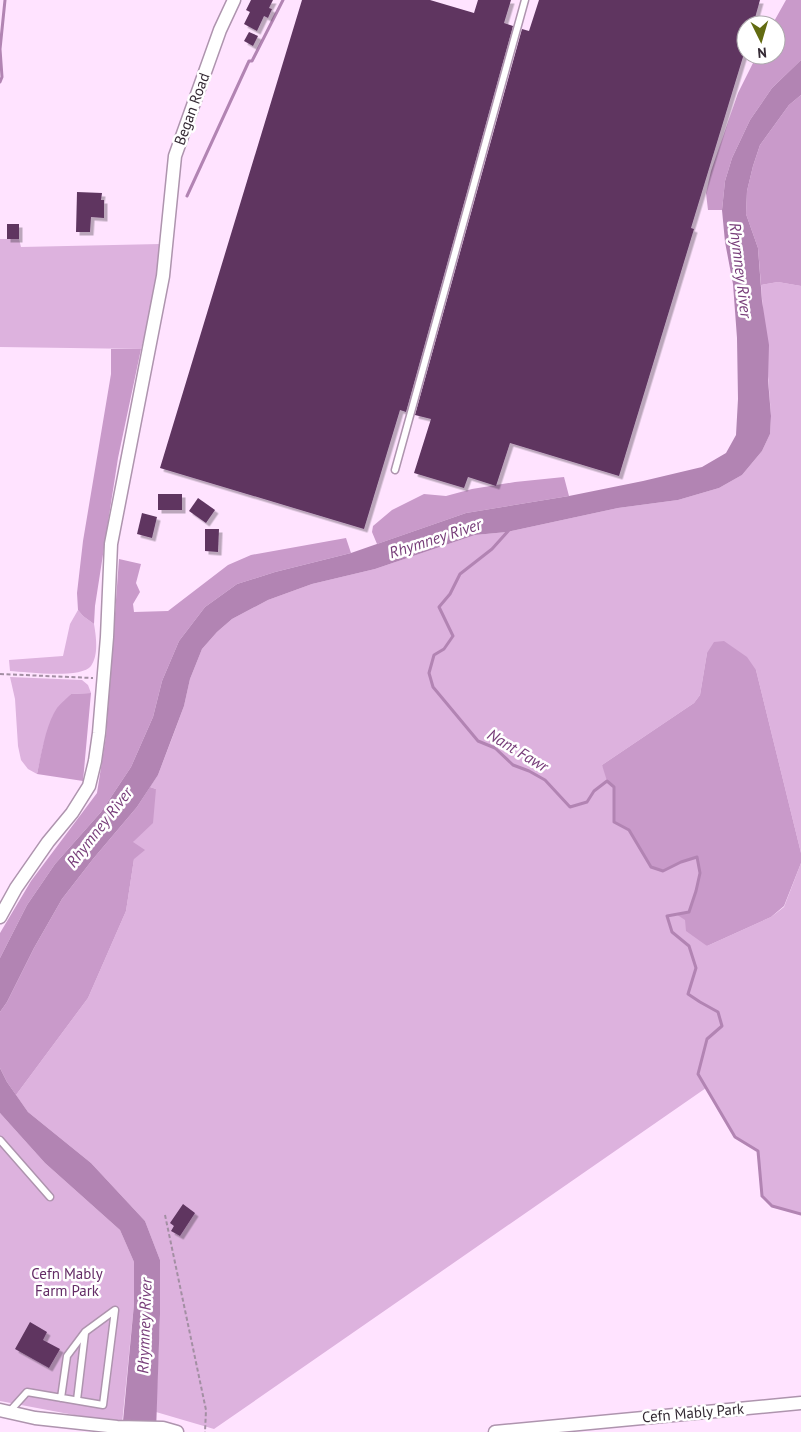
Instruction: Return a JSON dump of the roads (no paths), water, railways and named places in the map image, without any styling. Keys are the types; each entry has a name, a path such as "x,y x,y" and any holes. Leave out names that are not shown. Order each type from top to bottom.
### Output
{"street":[{"name":"Began Road","path":"0,917 16,888 48,842 72,813 89,786 98,742 111,544 163,276 175,156 220,30 234,0"},
{"name":"Cefn Mably Park","path":"495,1432 801,1403"},
{"path":"5,1411 35,1418 117,1427 162,1428 176,1432"}],"lane":[{"path":"395,470 525,0"},
{"path":"0,1140 50,1197"},
{"path":"5,1411 27,1392 61,1398 77,1400 103,1405 115,1310 85,1332 67,1356 61,1398"},
{"path":"77,1400 85,1332"}],"water":[{"name":"Rhymney River","path":"801,60 801,95 789,105 760,145 747,191 746,214 758,248 762,301 769,345 768,380 771,416 770,434 762,451 742,475 719,488 678,500 618,508 507,532 475,535 375,569 312,584 268,600 232,619 202,649 190,679 184,706 158,775 137,807 62,899 0,1012 0,958 27,905 55,864 101,812 131,767 153,717 162,681 179,641 205,607 237,584 275,572 351,553 466,513 569,496 643,481 702,467 726,453 736,435 738,399 737,338 733,284 725,242 722,210 725,181 732,158 750,120 772,88"},
{"name":"Rhymney River","path":"0,1068 7,1082 28,1112 91,1163 145,1221 160,1260 156,1432 122,1432 134,1304 134,1262 120,1230 45,1163 0,1113"}],"waterway":[{"path":"0,82 2,77 0,49 5,0"},
{"path":"187,196 249,61 252,61 283,0"},
{"name":"Nant Fawr","path":"509,530 492,549 460,574 450,594 439,607 453,636 444,649 434,655 429,673 433,687 478,741 495,748 513,765 545,780 570,807 587,802 594,791 607,781 614,787 614,822 629,830 651,867 663,871 697,857 700,873 689,912 667,916 672,932 689,946 696,968 688,994 718,1012 722,1026 707,1039 698,1074 735,1137 758,1151 762,1196 772,1206 801,1214"}],"park label":[{"name":"Cefn Mably Farm Park","path":"67,1282"}]}
